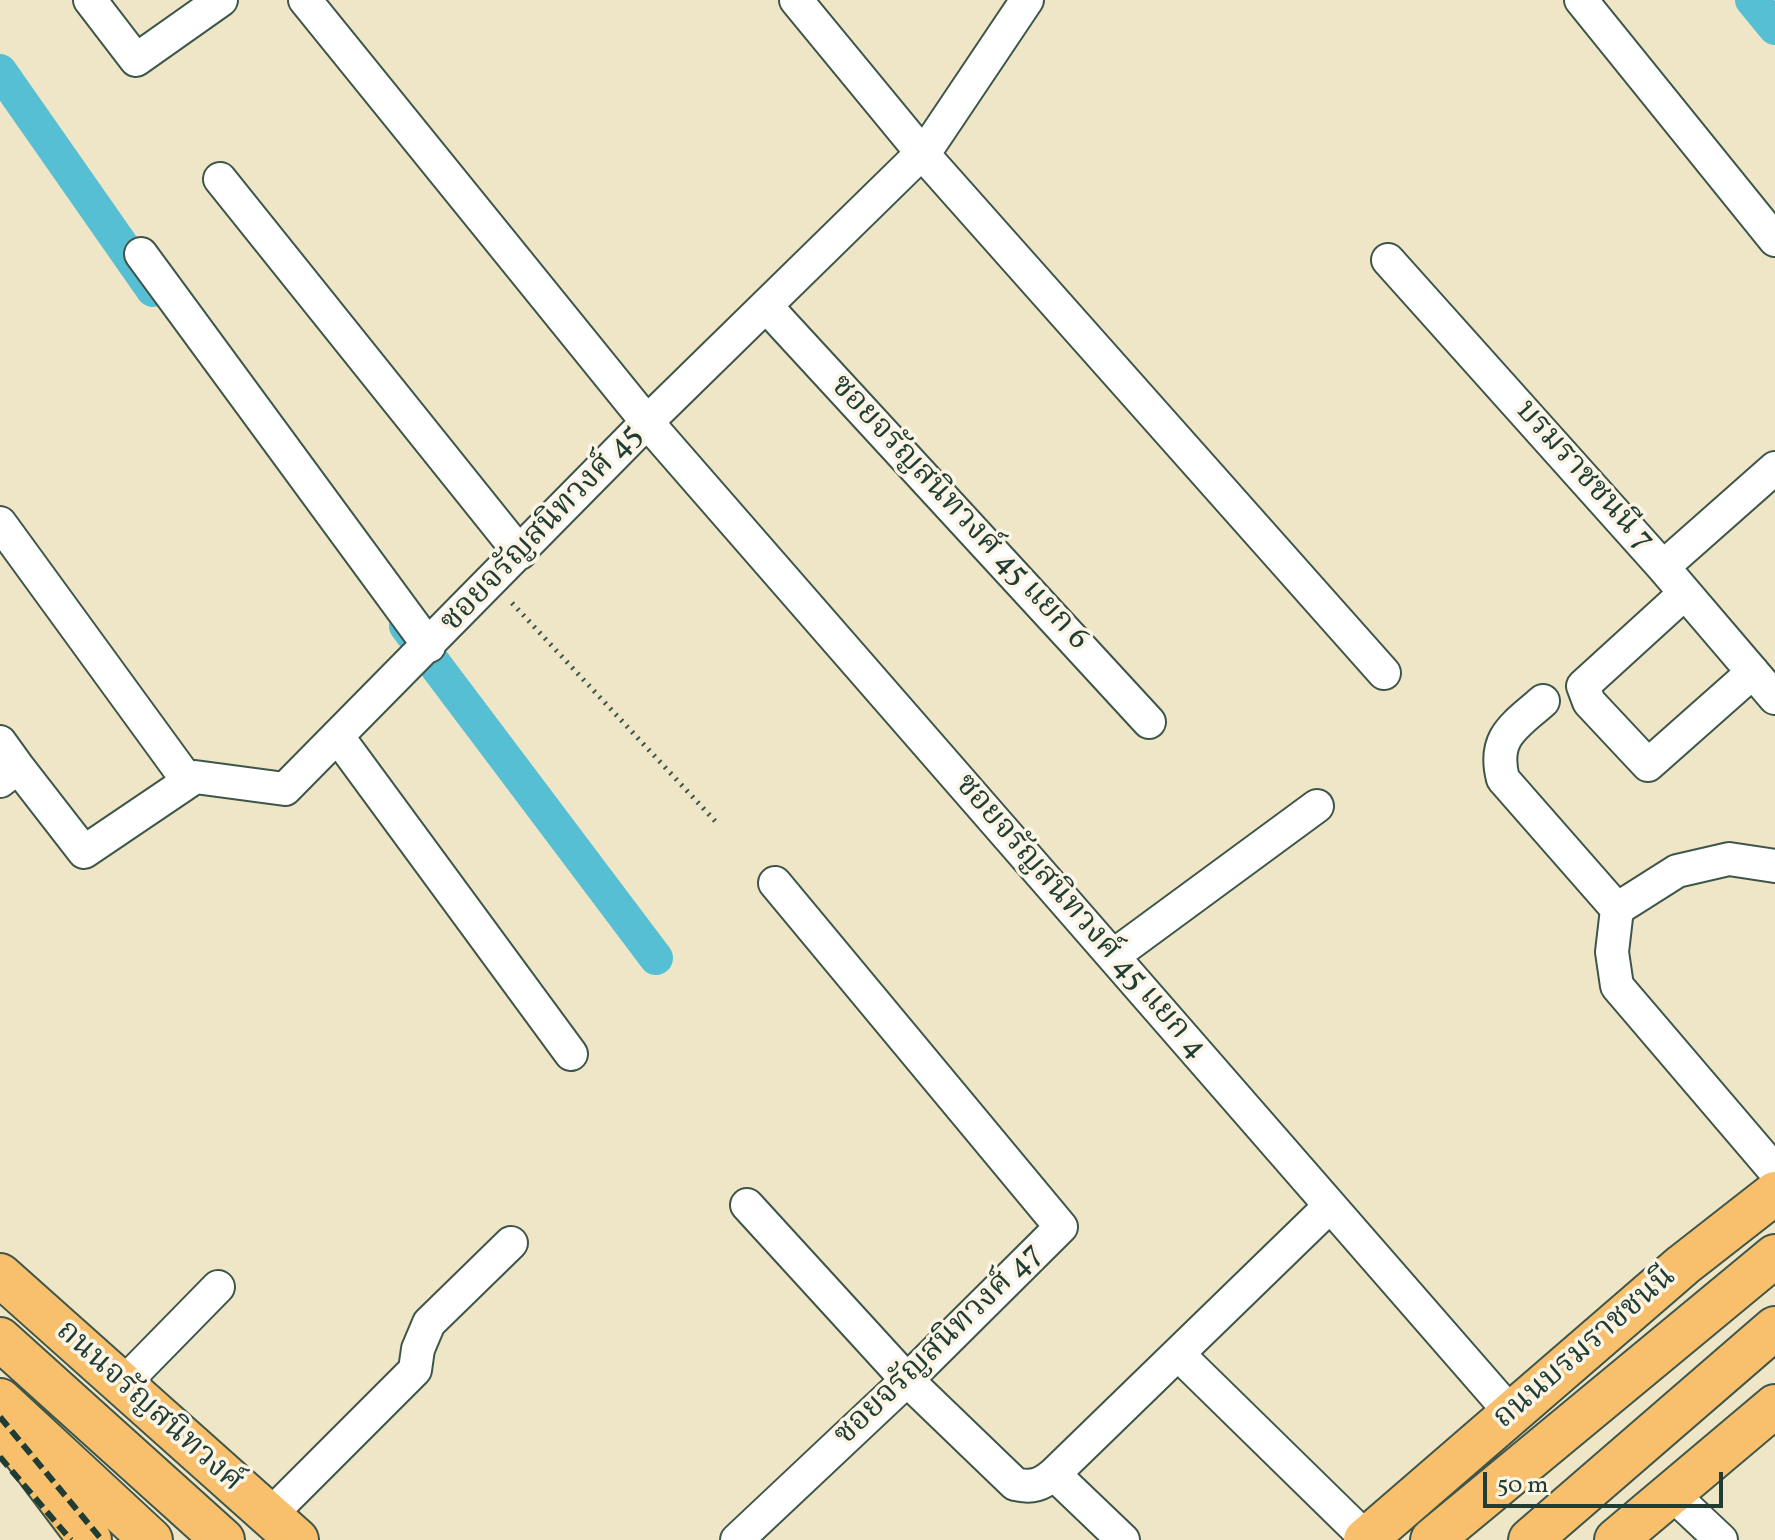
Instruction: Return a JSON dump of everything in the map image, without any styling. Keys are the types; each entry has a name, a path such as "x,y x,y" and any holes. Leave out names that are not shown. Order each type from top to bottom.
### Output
{"main road":[{"name":"ถนนบรมราชชนนี","path":"1366,1539 1683,1265 1775,1193"},
{"name":"ถนนบรมราชชนนี","path":"1446,1536 1775,1256"},
{"path":"1446,1536 1775,1271"},
{"name":"ถนนจรัญสนิทวงศ์","path":"0,1275 289,1533"},
{"path":"1530,1540 1775,1328"},
{"name":"ถนนจรัญสนิทวงศ์","path":"0,1339 223,1540"},
{"path":"1555,1540 1775,1345"},
{"path":"0,1400 151,1540"},
{"path":"1616,1540 1775,1406"},
{"path":"0,1421 90,1540"}],"street":[{"path":"90,0 136,60 221,0"},
{"name":"ซอยจรัญสนิทวงศ์ 45 แยก 4","path":"305,0 647,422 1511,1413"},
{"path":"796,0 922,153 1384,673"},
{"name":"ซอยจรัญสนิทวงศ์ 45","path":"188,781 195,777 285,789 647,422 922,153 1027,0"},
{"path":"1581,0 1775,240"},
{"path":"220,179 520,553"},
{"path":"141,254 429,646"},
{"name":"บรมราชชนนี 7","path":"1388,260 1663,567 1775,698"},
{"name":"ซอยจรัญสนิทวงศ์ 45 แยก 6","path":"766,306 1149,722"},
{"path":"1663,567 1775,468"},
{"path":"0,523 188,781 84,852 6,763"},
{"path":"1685,593 1583,686 1589,702 1648,765 1753,672"},
{"path":"1543,701 1506,734 1499,754 1503,779 1617,909 1612,952 1617,986 1775,1171"},
{"path":"338,737 571,1054"},
{"path":"1113,956 1317,806"},
{"path":"1617,909 1677,871 1729,859 1775,866"},
{"name":"ซอยจรัญสนิทวงศ์ 47","path":"737,1540 1060,1230 1060,1224 775,883"},
{"path":"747,1205 907,1380 1015,1484 1042,1484 1054,1474 1330,1206"},
{"path":"289,1533 415,1370 418,1349 429,1323 511,1243"},
{"path":"122,1385 218,1287"},
{"path":"1178,1354 1366,1539"},
{"path":"1054,1474 1123,1540"},
{"path":"1671,1493 1721,1540"}],"path":[{"path":"492,582 716,822"}],"waterway":[{"path":"1752,0 1775,28"},
{"path":"0,71 153,290"},
{"path":"406,626 656,958"}],"railway":[{"path":"0,1417 102,1540"},
{"path":"0,1457 71,1540"}]}
